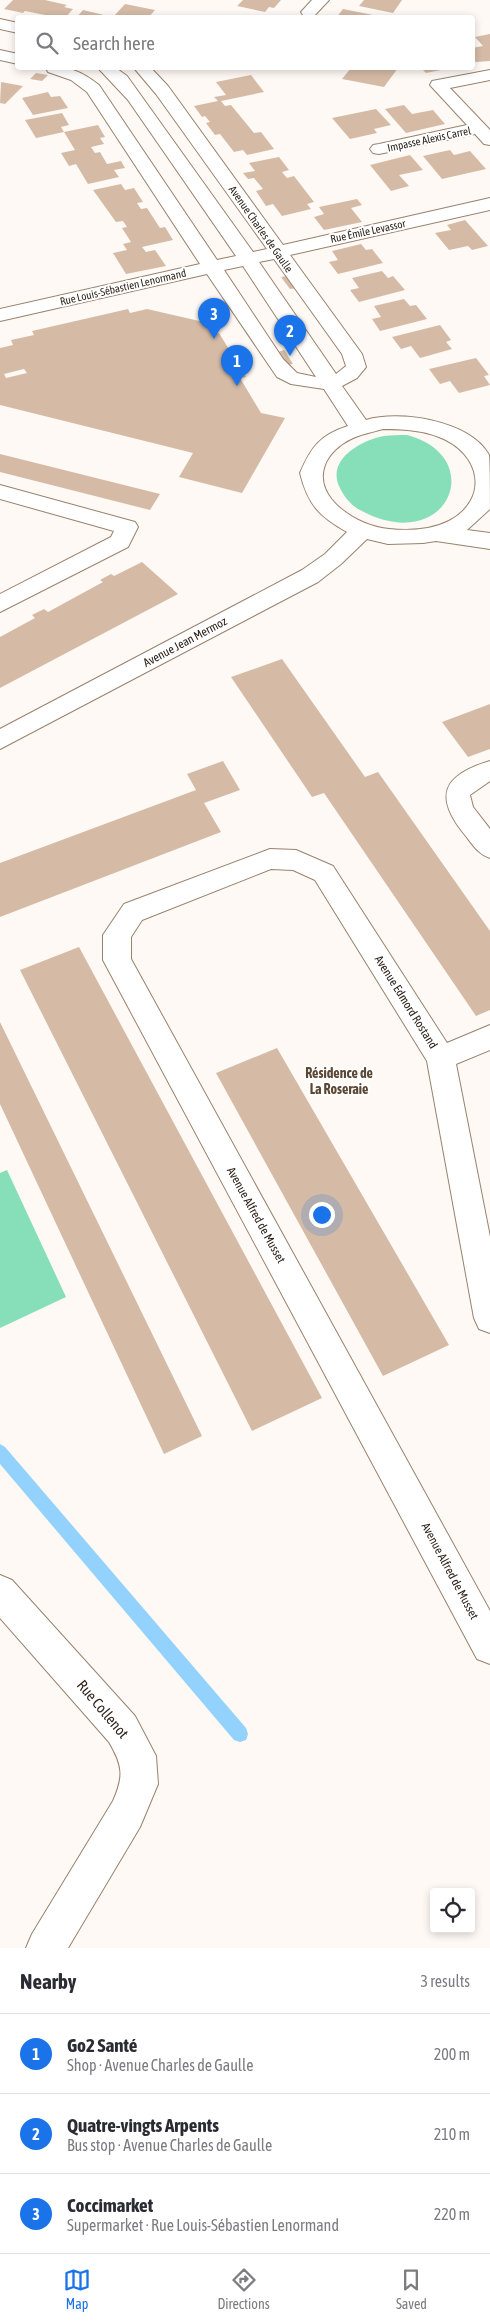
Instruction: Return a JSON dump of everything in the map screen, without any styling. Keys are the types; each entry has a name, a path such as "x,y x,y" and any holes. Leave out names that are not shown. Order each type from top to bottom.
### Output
{"street":[{"path":"309,12 321,0"},
{"path":"0,24 15,27"},
{"path":"0,38 15,41"},
{"path":"0,55 15,58"},
{"path":"60,70 77,76 93,89 276,363 289,376 314,383 330,383"},
{"path":"108,70 121,80 134,96 247,259 359,426"},
{"name":"Avenue Charles de Gaulle","path":"144,70 162,90 355,360 356,367 353,373 330,383"},
{"path":"484,134 438,85 490,75"},
{"name":"Impasse Alexis Carrel","path":"379,150 484,134"},
{"name":"Rue Émile Levassor","path":"247,259 490,204"},
{"name":"Rue Louis-Sébastien Lenormand","path":"0,315 247,259"},
{"path":"382,422 428,425 449,432 467,443 480,456 488,471 488,500 464,523 439,534 413,538 386,536 361,531 337,519 320,503 311,485 312,466 320,449 337,435 359,426 382,422"},
{"path":"0,492 127,527 120,542 0,604"},
{"name":"Avenue Jean Mermoz","path":"0,740 310,576 333,559 361,531"},
{"path":"439,534 490,541"},
{"path":"490,770 469,778 460,786 456,796 458,805 490,848"},
{"name":"Avenue Edmord Rostand","path":"270,859 296,860 324,873 441,1058 490,1318"},
{"name":"Avenue Alfred de Musset","path":"270,859 133,912 117,935 117,960 490,1646"},
{"path":"441,1058 490,1037"},
{"name":"Rue Collenot","path":"0,1592 122,1729 138,1756 139,1784 127,1814 46,1948"}],"green space":[{"path":"407,435 432,447 447,463 451,481 447,499 434,513 415,522 389,521 358,509 342,493 339,486 338,467 342,459 357,446 375,438"},
{"path":"7,1170 66,1297 0,1328 0,1173"}],"building":[{"path":"13,0 45,0 67,5 64,7 73,9 68,15 45,15 4,9"},
{"path":"243,0 281,0 274,8 269,7 265,12 237,6"},
{"path":"364,0 402,0 393,13 359,6"},
{"path":"125,4 155,10 151,15 115,15"},
{"path":"343,9 373,15 338,15"},
{"path":"83,10 104,15 79,15"},
{"path":"490,34 490,61 475,61 475,47 483,46 475,37"},
{"path":"349,70 397,70 384,87 342,79"},
{"path":"423,70 441,70 426,73"},
{"path":"36,73 48,75 42,81 30,79"},
{"path":"251,75 264,92 221,101 225,106 231,105 254,133 261,132 274,149 247,155 243,150 234,152 220,134 215,135 206,123 210,122 205,116 202,117 194,106 218,101 214,97 226,95 216,82"},
{"path":"1,82 23,86 5,104 0,103"},
{"path":"48,92 51,97 60,96 68,108 33,115 22,98"},
{"path":"404,105 412,114 433,110 445,124 406,133 385,109"},
{"path":"376,109 391,125 374,129 377,133 350,139 332,118"},
{"path":"62,113 69,125 61,127 64,132 36,138 25,120"},
{"path":"98,125 105,137 100,138 104,144 91,147 95,153 100,152 107,164 121,161 125,168 114,170 119,177 88,184 76,164 69,166 61,153 75,150 64,132"},
{"path":"450,150 454,155 470,151 486,169 442,179 423,156"},
{"path":"410,155 423,170 399,175 409,186 391,191 370,165"},
{"path":"279,157 289,170 282,172 287,178 294,176 314,202 307,204 311,209 282,216 273,204 266,206 256,191 263,189 254,178 248,179 243,173 255,171 249,163"},
{"path":"121,184 125,190 134,188 143,202 137,203 141,209 147,208 160,228 165,227 173,240 142,247 146,252 155,250 166,266 126,274 113,253 127,250 123,244 131,242 122,228 127,227 123,221 116,222 93,190"},
{"path":"357,199 362,205 351,208 362,222 324,230 314,217 324,214 319,207"},
{"path":"465,220 488,246 472,250 468,246 449,250 435,233 451,230 447,225"},
{"path":"361,244 366,250 372,249 383,263 338,274 329,262 338,260 332,251"},
{"path":"382,271 388,278 393,276 405,290 359,302 350,290 359,288 352,278"},
{"path":"288,276 297,288 290,289 281,277"},
{"path":"404,299 410,306 416,305 427,319 380,331 372,319 381,317 374,306"},
{"path":"128,309 130,313 147,309 208,323 214,334 219,333 246,377 240,378 261,413 285,418 242,493 179,477 193,453 0,405 0,348 13,345 11,340 34,335 32,331","holes":["24,369 27,373 6,378 4,374"]},
{"path":"440,325 451,340 446,342 452,349 420,358 411,346 401,349 392,337"},
{"path":"284,350 293,364 287,365 278,352"},
{"path":"476,358 489,375 484,376 490,385 459,393 450,381 440,384 429,369"},
{"path":"0,454 160,494 150,510 0,472"},
{"path":"142,562 178,594 0,688 0,637 35,618 32,615 44,609 48,612 103,582 100,580 111,574 114,576"},
{"path":"282,659 365,777 378,772 490,931 490,1010 476,1016 324,793 312,797 231,677"},
{"path":"490,704 490,749 468,757 442,722"},
{"path":"223,761 240,790 204,803 221,832 0,917 0,863 196,790 187,774"},
{"path":"79,947 322,1398 252,1431 20,970"},
{"path":"0,1022 202,1436 164,1454 0,1104"},
{"path":"277,1048 449,1345 383,1376 216,1073"}],"waterway":[{"path":"0,1452 240,1734"}],"place":[{"name":"Coccimarket","path":"214,339"},
{"name":"Quatre-vingts Arpents","path":"290,356"},
{"name":"Go2 Santé","path":"237,386"}],"district":[{"name":"Résidence de La Roseraie","path":"339,1082"}]}
